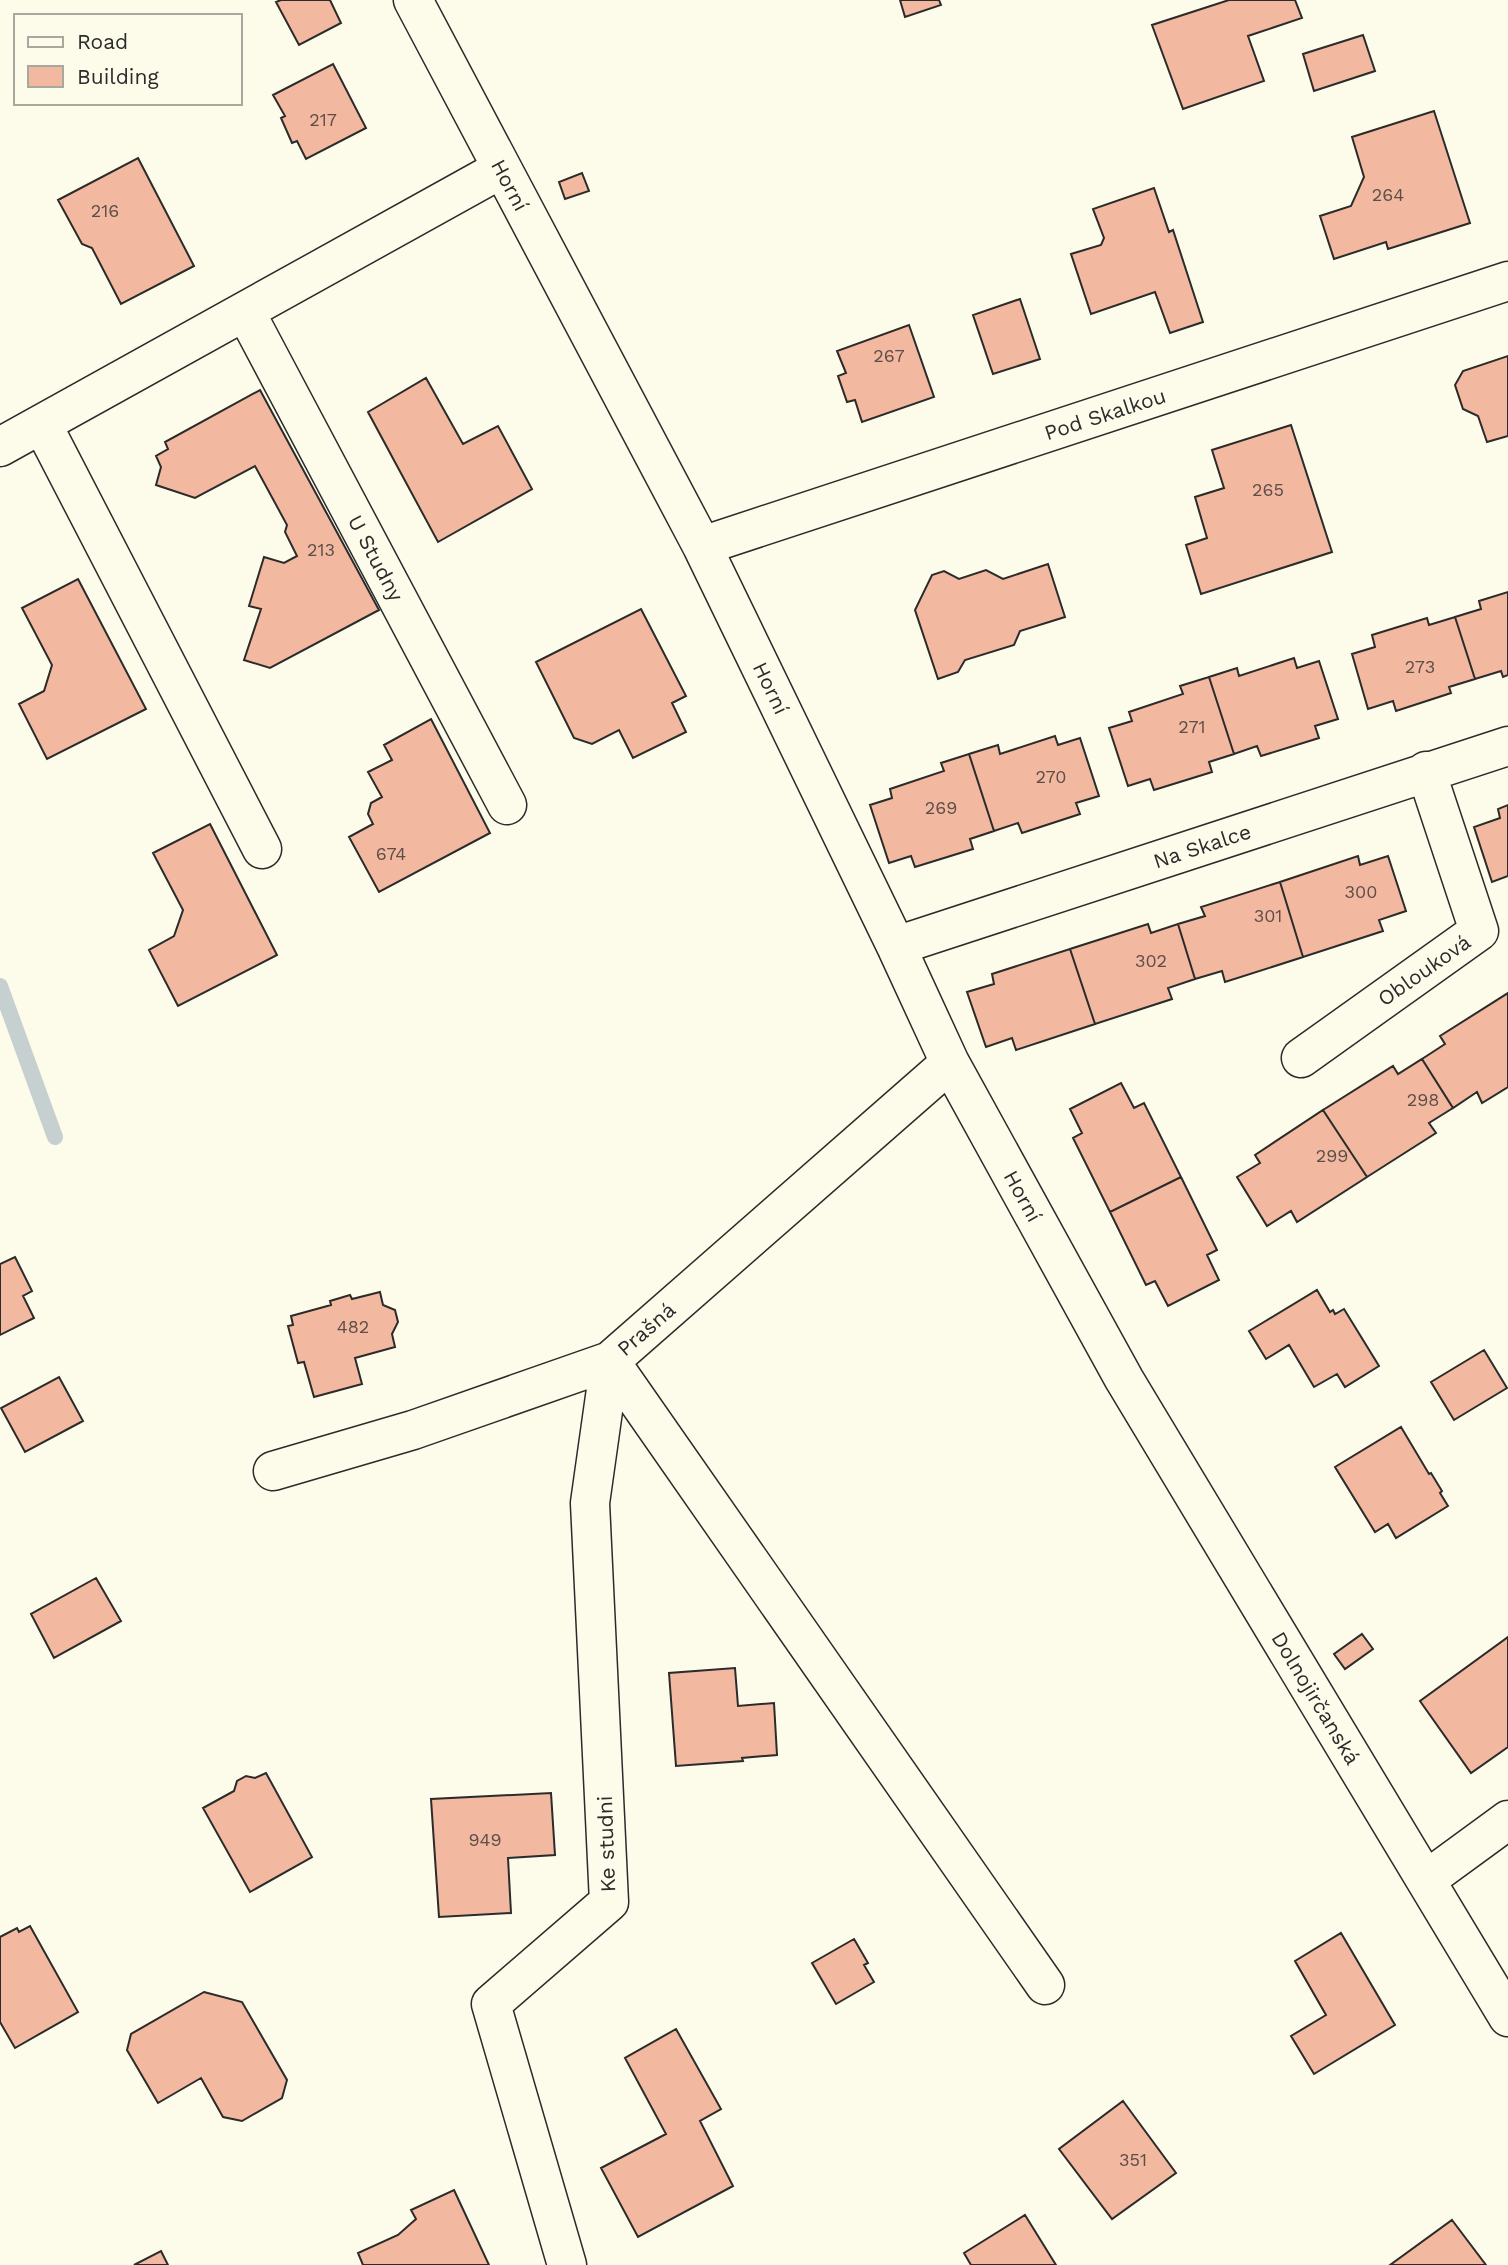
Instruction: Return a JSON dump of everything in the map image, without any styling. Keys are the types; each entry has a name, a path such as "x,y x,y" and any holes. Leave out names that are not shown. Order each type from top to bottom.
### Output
{"street":[{"name":"Horní","path":"426,3 501,169 702,546 950,1063 1124,1379"},
{"path":"0,447 501,169"},
{"name":"Pod Skalkou","path":"702,546 1508,281"},
{"name":"U Studny","path":"245,311 507,805"},
{"path":"42,424 262,849"},
{"name":"Na Skalce","path":"896,946 1508,746"},
{"name":"Oblouková","path":"1301,1058 1479,931 1426,772"},
{"name":"Prašná","path":"273,1471 412,1430 610,1361 950,1063"},
{"path":"610,1361 1045,1985"},
{"name":"Ke studni","path":"568,2265 491,2004 609,1902 590,1503 610,1361"},
{"name":"Dolnojirčanská","path":"1124,1379 1508,2017"},
{"path":"1426,1881 1508,1820"}],"building":[{"path":"330,0 341,23 299,45 276,2"},
{"path":"900,0 939,0 941,5 905,17"},
{"path":"1229,0 1295,0 1302,18 1248,36 1264,81 1183,109 1152,25"},
{"path":"1363,35 1375,71 1314,91 1303,54"},
{"path":"333,64 366,128 306,159 297,141 292,143 281,118 285,116 273,95"},
{"path":"1434,111 1470,223 1388,249 1386,242 1334,259 1320,216 1351,206 1364,177 1352,137"},
{"path":"138,158 194,266 121,304 92,248 82,244 58,200"},
{"path":"582,173 589,191 565,199 559,182"},
{"path":"1154,188 1169,232 1173,230 1203,322 1170,333 1155,292 1091,314 1071,254 1101,245 1104,238 1093,209"},
{"path":"1020,299 1040,359 993,374 973,315"},
{"path":"909,325 934,397 862,422 855,400 847,402 838,376 846,373 837,351"},
{"path":"1508,356 1508,436 1487,442 1478,416 1463,409 1455,385 1463,371"},
{"path":"426,378 463,444 498,426 532,489 438,542 368,412"},
{"path":"260,390 379,610 270,668 244,660 261,609 249,606 264,557 284,563 297,556 285,532 287,525 255,466 195,498 156,485 161,467 156,456 168,449 165,442"},
{"path":"1291,425 1332,552 1201,594 1186,545 1207,538 1195,497 1224,488 1212,450"},
{"path":"1048,564 1065,617 1020,631 1014,645 965,660 958,672 938,679 915,610 932,575 944,571 959,579 986,570 1003,579"},
{"path":"78,579 146,709 47,759 19,704 44,691 52,665 22,608"},
{"path":"1508,592 1508,675 1503,677 1501,671 1475,679 1455,617 1481,609 1479,601"},
{"path":"641,609 686,696 672,703 686,732 633,758 619,730 592,744 574,738 536,662"},
{"path":"1455,617 1475,679 1449,687 1451,693 1396,711 1393,701 1368,709 1352,654 1375,647 1372,635 1427,618 1429,625"},
{"path":"1294,658 1297,668 1319,661 1338,719 1315,726 1319,738 1261,756 1257,746 1234,754 1209,677 1237,668 1239,676"},
{"path":"1209,677 1234,754 1209,762 1212,772 1154,790 1150,779 1128,786 1109,728 1132,721 1129,712 1183,694 1180,686"},
{"path":"431,719 490,833 379,892 349,837 373,824 368,814 371,803 382,797 368,772 392,760 384,745"},
{"path":"1055,736 1058,745 1080,738 1099,796 1076,803 1080,814 1022,833 1018,823 994,831 969,754 998,745 1000,754"},
{"path":"969,754 994,831 970,839 973,849 915,867 911,856 889,863 870,805 892,798 890,789 944,771 941,763"},
{"path":"1508,805 1508,876 1492,882 1474,827 1500,818 1498,809"},
{"path":"210,824 277,955 178,1006 149,950 174,936 183,910 153,853"},
{"path":"1358,856 1360,865 1388,856 1406,911 1379,920 1383,931 1303,957 1280,882"},
{"path":"1280,882 1303,957 1225,982 1222,971 1195,979 1178,924 1205,916 1201,907"},
{"path":"1148,924 1151,933 1178,924 1195,979 1168,988 1172,999 1095,1024 1070,949"},
{"path":"1070,949 1095,1024 1016,1050 1012,1038 986,1047 967,992 994,984 992,974"},
{"path":"1508,993 1508,1087 1482,1103 1477,1092 1453,1108 1422,1059 1445,1044 1440,1036"},
{"path":"1422,1059 1453,1108 1429,1123 1436,1133 1367,1177 1323,1110 1393,1066 1398,1074"},
{"path":"1121,1083 1134,1108 1144,1103 1181,1177 1110,1212 1073,1138 1082,1133 1070,1109"},
{"path":"1323,1110 1367,1177 1297,1222 1291,1211 1267,1226 1237,1177 1260,1163 1255,1155"},
{"path":"1181,1177 1217,1250 1207,1255 1219,1280 1168,1306 1155,1281 1146,1285 1110,1212"},
{"path":"15,1257 32,1291 23,1296 34,1318 0,1335 0,1264"},
{"path":"1317,1290 1330,1312 1333,1310 1335,1314 1344,1309 1379,1366 1345,1387 1337,1374 1314,1387 1289,1345 1266,1359 1249,1331"},
{"path":"380,1292 383,1305 395,1310 398,1322 392,1334 395,1347 355,1358 362,1384 314,1397 304,1362 298,1363 288,1326 293,1325 291,1316 331,1305 330,1301 350,1295 352,1299"},
{"path":"1484,1350 1507,1388 1454,1420 1431,1382"},
{"path":"59,1377 83,1421 25,1452 1,1408"},
{"path":"1401,1427 1442,1491 1440,1493 1448,1506 1396,1538 1388,1524 1375,1532 1335,1467"},
{"path":"96,1578 121,1621 54,1658 31,1614"},
{"path":"1362,1634 1373,1649 1345,1669 1334,1654"},
{"path":"1508,1637 1508,1747 1471,1773 1420,1701"},
{"path":"735,1668 738,1706 774,1703 777,1755 742,1758 743,1761 676,1766 669,1673"},
{"path":"266,1773 312,1857 250,1892 203,1808 234,1791 237,1781 246,1776 255,1778"},
{"path":"551,1793 555,1855 508,1858 511,1913 439,1917 431,1799"},
{"path":"30,1926 78,2012 15,2048 0,2022 0,1937 17,1928 19,1932"},
{"path":"1341,1933 1395,2025 1314,2074 1291,2036 1326,2015 1295,1961"},
{"path":"854,1939 868,1963 864,1965 874,1982 836,2004 812,1963"},
{"path":"204,1992 242,2002 287,2080 282,2098 242,2121 223,2117 201,2078 158,2103 127,2050 131,2034"},
{"path":"676,2029 721,2109 700,2121 733,2186 638,2237 601,2168 666,2134 625,2058"},
{"path":"1123,2101 1176,2173 1112,2219 1059,2149"},
{"path":"454,2190 489,2265 363,2265 358,2253 398,2235 416,2219 411,2210"},
{"path":"1025,2215 1056,2265 971,2265 964,2253"},
{"path":"1452,2220 1486,2265 1390,2265"},
{"path":"161,2251 168,2265 134,2265"}],"waterway":[{"path":"0,986 55,1137"}]}
